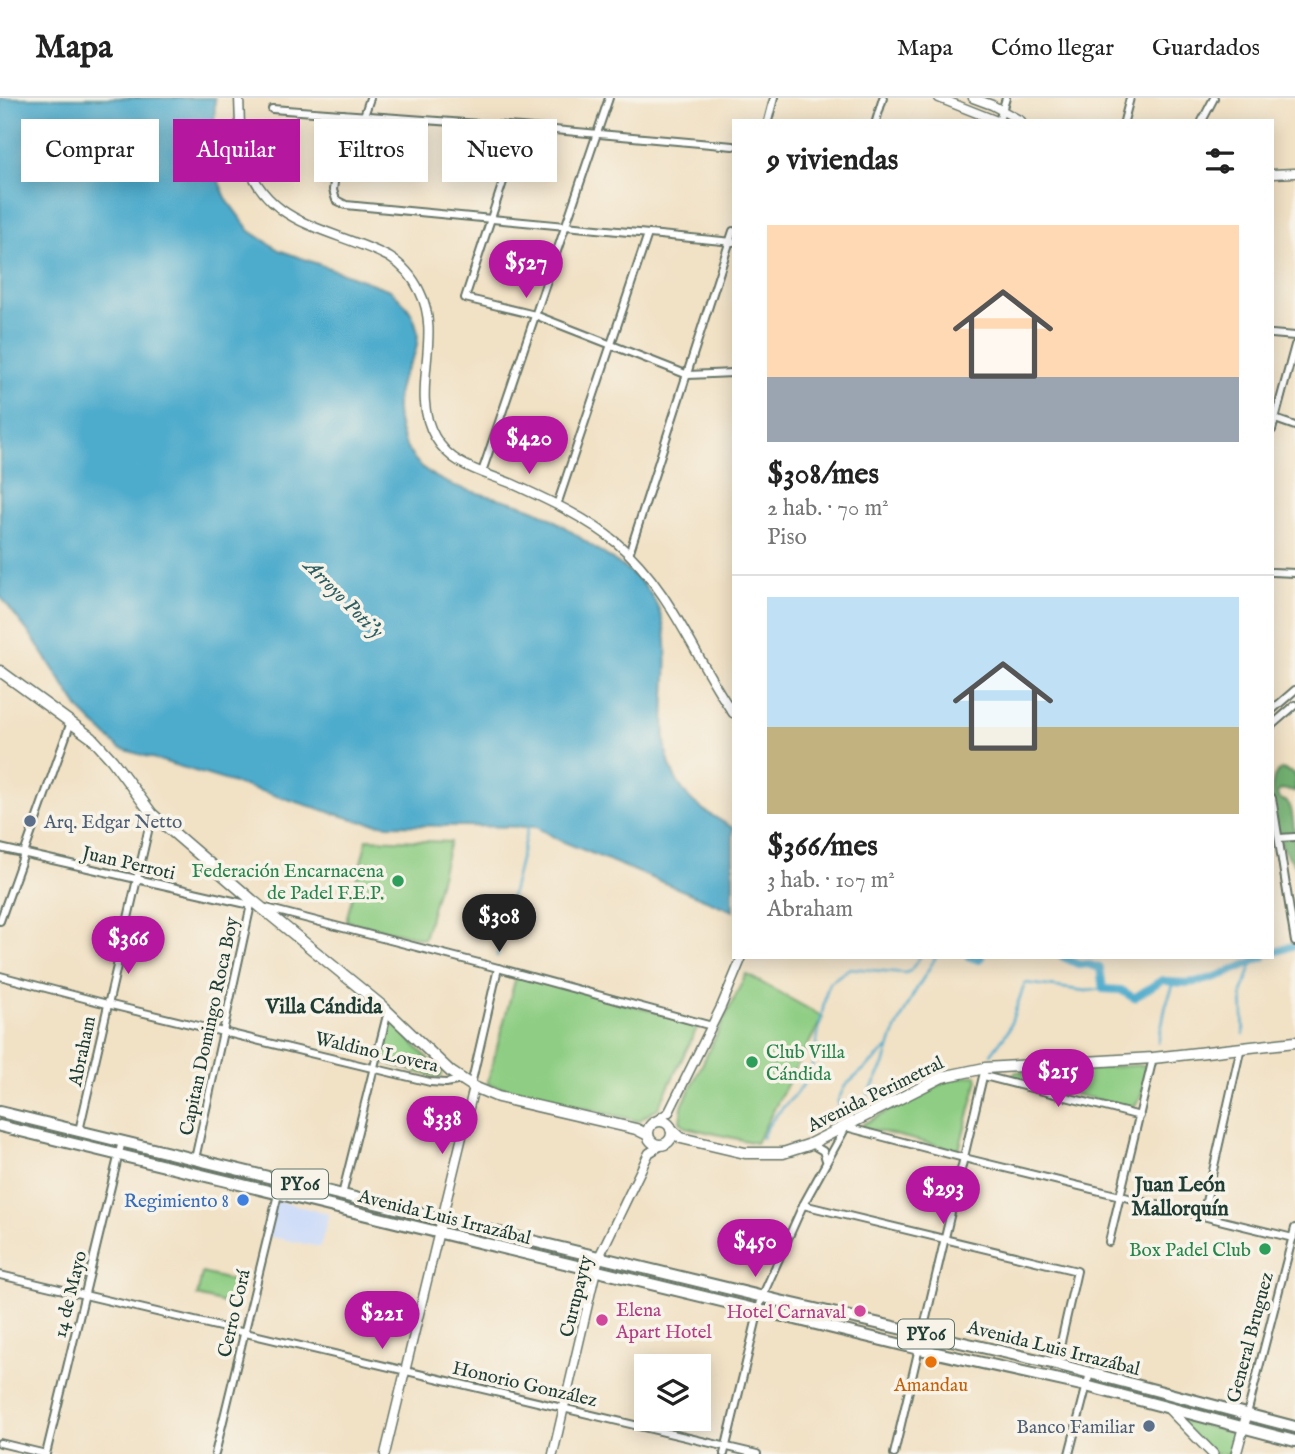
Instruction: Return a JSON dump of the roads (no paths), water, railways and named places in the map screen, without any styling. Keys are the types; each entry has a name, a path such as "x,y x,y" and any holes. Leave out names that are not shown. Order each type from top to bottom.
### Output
{"highway":[{"name":"PY06","path":"0,1112 599,1257"},
{"name":"Avenida Luis Irrazábal","path":"0,1126 439,1231 597,1272"},
{"name":"Avenida Luis Irrazábal","path":"599,1257 1056,1364 1295,1427"},
{"name":"PY06","path":"597,1272 919,1349"},
{"name":"Avenida Luis Irrazábal","path":"919,1349 1086,1386 1295,1441"}],"main road":[{"path":"1,675 71,722 106,752 152,814 254,904 388,1011 430,1054 469,1084 498,1097 636,1129 651,1130 664,1121 681,1138"},
{"name":"Avenida Perimetral","path":"665,1143 681,1138 760,1154 783,1153 846,1127 942,1077 1294,1042"},
{"path":"651,1130 655,1144 665,1143 671,1136 670,1127"},
{"path":"1168,1408 1213,1454"},
{"name":"General Bruguez","path":"1237,1453 1247,1414"}],"street":[{"path":"239,98 243,151 252,176 270,201 301,223 389,257 399,263 415,282 429,317 425,401 430,427 436,439 462,466 557,505 615,541 629,554 668,603 732,711"},
{"path":"364,116 370,98"},
{"path":"482,472 608,98"},
{"path":"769,119 774,98"},
{"path":"877,119 883,98"},
{"path":"939,98 993,119"},
{"path":"973,98 1017,119"},
{"path":"999,119 1006,98"},
{"path":"1125,119 1130,98"},
{"path":"1203,119 1214,98"},
{"path":"272,109 442,121"},
{"path":"343,114 333,190 340,203 490,221 732,242 629,554"},
{"path":"557,131 732,146"},
{"path":"1274,174 1295,173"},
{"path":"503,182 465,298 535,315 688,375 732,373"},
{"path":"557,505 648,234"},
{"path":"1274,334 1295,336"},
{"path":"1274,423 1295,345"},
{"path":"1275,419 1295,426"},
{"path":"1274,572 1295,573"},
{"path":"1274,708 1295,690"},
{"path":"1274,723 1295,705"},
{"path":"0,921 71,722"},
{"path":"1274,809 1295,942"},
{"name":"Abraham","path":"79,1131 152,814"},
{"path":"1279,838 1295,838"},
{"name":"Juan Perroti","path":"0,848 254,904 712,1026"},
{"name":"Capitan Domingo Roca Boy","path":"195,1159 222,1032 254,904"},
{"path":"651,1130 669,1112 712,1026 741,959"},
{"path":"385,1454 442,1219 469,1084 498,968"},
{"name":"Waldino Lovera","path":"0,976 430,1082 469,1084"},
{"path":"342,1195 388,1011"},
{"path":"1203,1215 1241,1047"},
{"path":"1109,1242 1153,1058"},
{"path":"894,1454 984,1072 1140,1116"},
{"path":"669,1112 670,1127"},
{"path":"725,1450 762,1297 803,1205 846,1127 1293,1238"},
{"name":"Curupayty","path":"553,1454 599,1257 649,1153 651,1130"},
{"name":"14 de Mayo","path":"46,1454 122,1141"},
{"path":"649,1153 665,1143"},
{"path":"810,1144 823,1151 826,1162"},
{"name":"Cerro Corá","path":"215,1454 281,1180"},
{"path":"803,1205 1077,1271 1056,1364"},
{"name":"General Bruguez","path":"1247,1414 1295,1228"},
{"name":"Honorio González","path":"0,1275 564,1408 725,1450 757,1454"},
{"path":"1069,1454 1090,1373"},
{"path":"0,1443 46,1454"}],"water":[{"path":"0,98 215,98 214,119 173,119 173,182 219,182 227,200 250,231 279,250 390,290 409,310 418,335 415,353 400,383 397,404 400,430 410,453 421,466 449,484 533,509 557,522 631,573 642,583 658,607 665,632 667,660 665,744 672,770 686,794 708,813 732,827 732,911 559,840 536,827 387,825 359,821 119,748 80,710 33,638 0,596"}],"waterway":[{"path":"497,956 528,826"},
{"name":"Arroyo Poti'y","path":"1274,952 1295,945"},
{"path":"762,1138 772,1120 800,1089 811,1071 830,982 850,968 905,973 910,971 919,959"},
{"path":"868,1095 884,1065 893,1036 913,995 935,959"},
{"name":"Arroyo Poti'y","path":"976,959 980,959"},
{"name":"Arroyo Poti'y","path":"1067,959 1080,965 1100,968 1103,989 1121,990 1134,998 1162,980 1188,983 1201,981 1258,959"},
{"path":"1244,1034 1242,993 1253,962"},
{"path":"991,1054 1008,1031 1025,983 1086,991 1103,989"},
{"path":"1158,1043 1174,983"},
{"path":"838,1115 838,1100 845,1086 887,1049"}],"place":[{"name":"Arq. Edgar Netto","path":"30,821"},
{"name":"Federación Encarnacena de Padel F.E.P.","path":"398,881"},
{"name":"Club Villa Cándida","path":"752,1062"},
{"name":"Regimiento 8","path":"243,1200"},
{"name":"Box Padel Club","path":"1265,1249"},
{"name":"Hotel Carnaval","path":"860,1311"},
{"name":"Elena Apart Hotel","path":"602,1320"},
{"name":"Amandau","path":"931,1362"},
{"name":"Banco Familiar","path":"1149,1426"}],"district":[{"name":"Villa Cándida","path":"324,1006"},
{"name":"Juan León Mallorquín","path":"1180,1196"}]}
